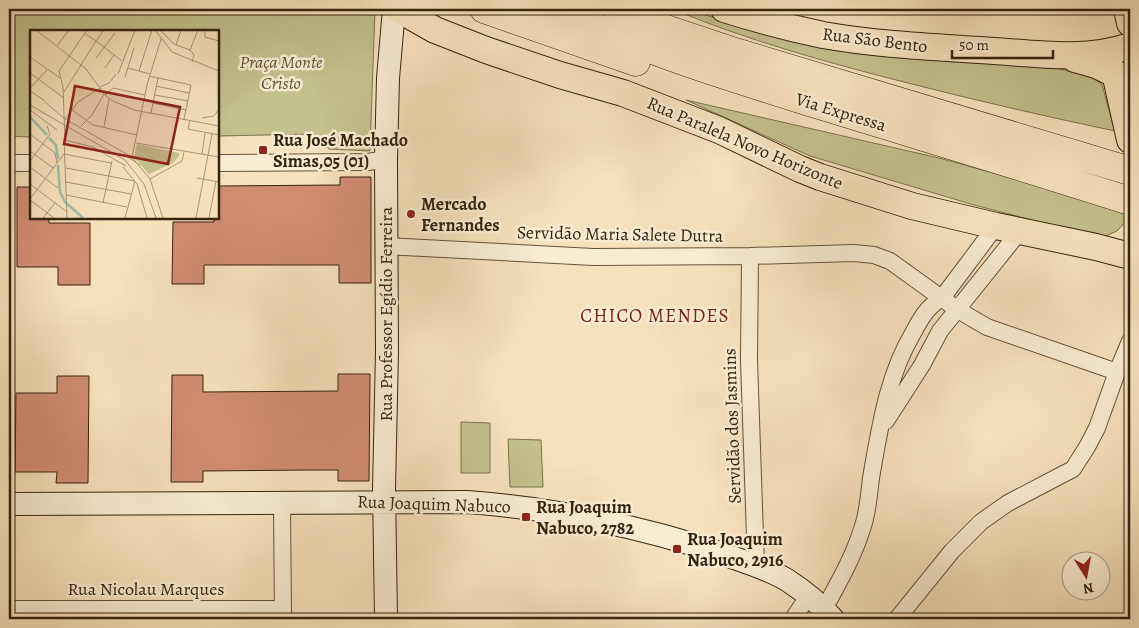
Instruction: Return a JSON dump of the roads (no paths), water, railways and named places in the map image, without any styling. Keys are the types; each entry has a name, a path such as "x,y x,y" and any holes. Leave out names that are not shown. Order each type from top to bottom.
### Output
{"highway":[{"path":"484,9 640,64 690,76 740,80"},
{"name":"Via Expressa","path":"556,9 630,42 740,80 1130,201"},
{"name":"Via Expressa","path":"617,9 669,30 735,52 1130,171"}],"main road":[{"name":"Rua Professor Egídio Ferreira","path":"386,619 384,502 387,351 386,159 388,78 396,9"},
{"name":"Rua Paralela Novo Horizonte","path":"396,9 435,30 486,50 560,76 623,94 693,120 820,177 912,206 1096,246 1130,256"},
{"name":"Rua São Bento","path":"724,9 757,19 823,34 866,41 1059,56 1086,61 1126,80"},
{"path":"1127,9 1130,23"},
{"path":"1130,42 1126,80 1130,140"},
{"name":"Rua São Bento","path":"1059,56 1108,52 1130,46"},
{"path":"1096,246 1112,243 1130,234"},
{"name":"Rua Joaquim Nabuco","path":"9,504 467,502 529,508 662,536 710,550 756,566 786,580 822,608"}],"street":[{"path":"219,162 368,162 386,159"},
{"path":"9,163 30,163"},
{"path":"793,619 822,608 845,572 863,525 879,431 892,380 898,362 925,312 942,298 1008,228"},
{"path":"879,431 922,364 940,331 958,310 1008,228"},
{"name":"Servidão Maria Salete Dutra","path":"385,246 594,256 750,256 854,253 874,255 890,261 958,310 987,327 1117,372"},
{"name":"Servidão dos Jasmins","path":"750,256 749,360 756,566"},
{"path":"897,619 952,551 981,522 1008,503 1073,469 1096,428 1130,341"},
{"path":"282,502 283,614"},
{"name":"Rua Nicolau Marques","path":"9,608 283,614"}],"place":[{"name":"Rua José Machado Simas,05 (01)","path":"263,150"},
{"name":"Mercado Fernandes","path":"411,214"},
{"name":"Rua Joaquim Nabuco, 2782","path":"526,517"},
{"name":"Rua Joaquim Nabuco, 2916","path":"677,549"}],"district":[{"name":"CHICO MENDES","path":"655,315"}],"park label":[{"name":"Praça Monte Cristo","path":"281,72"}]}
